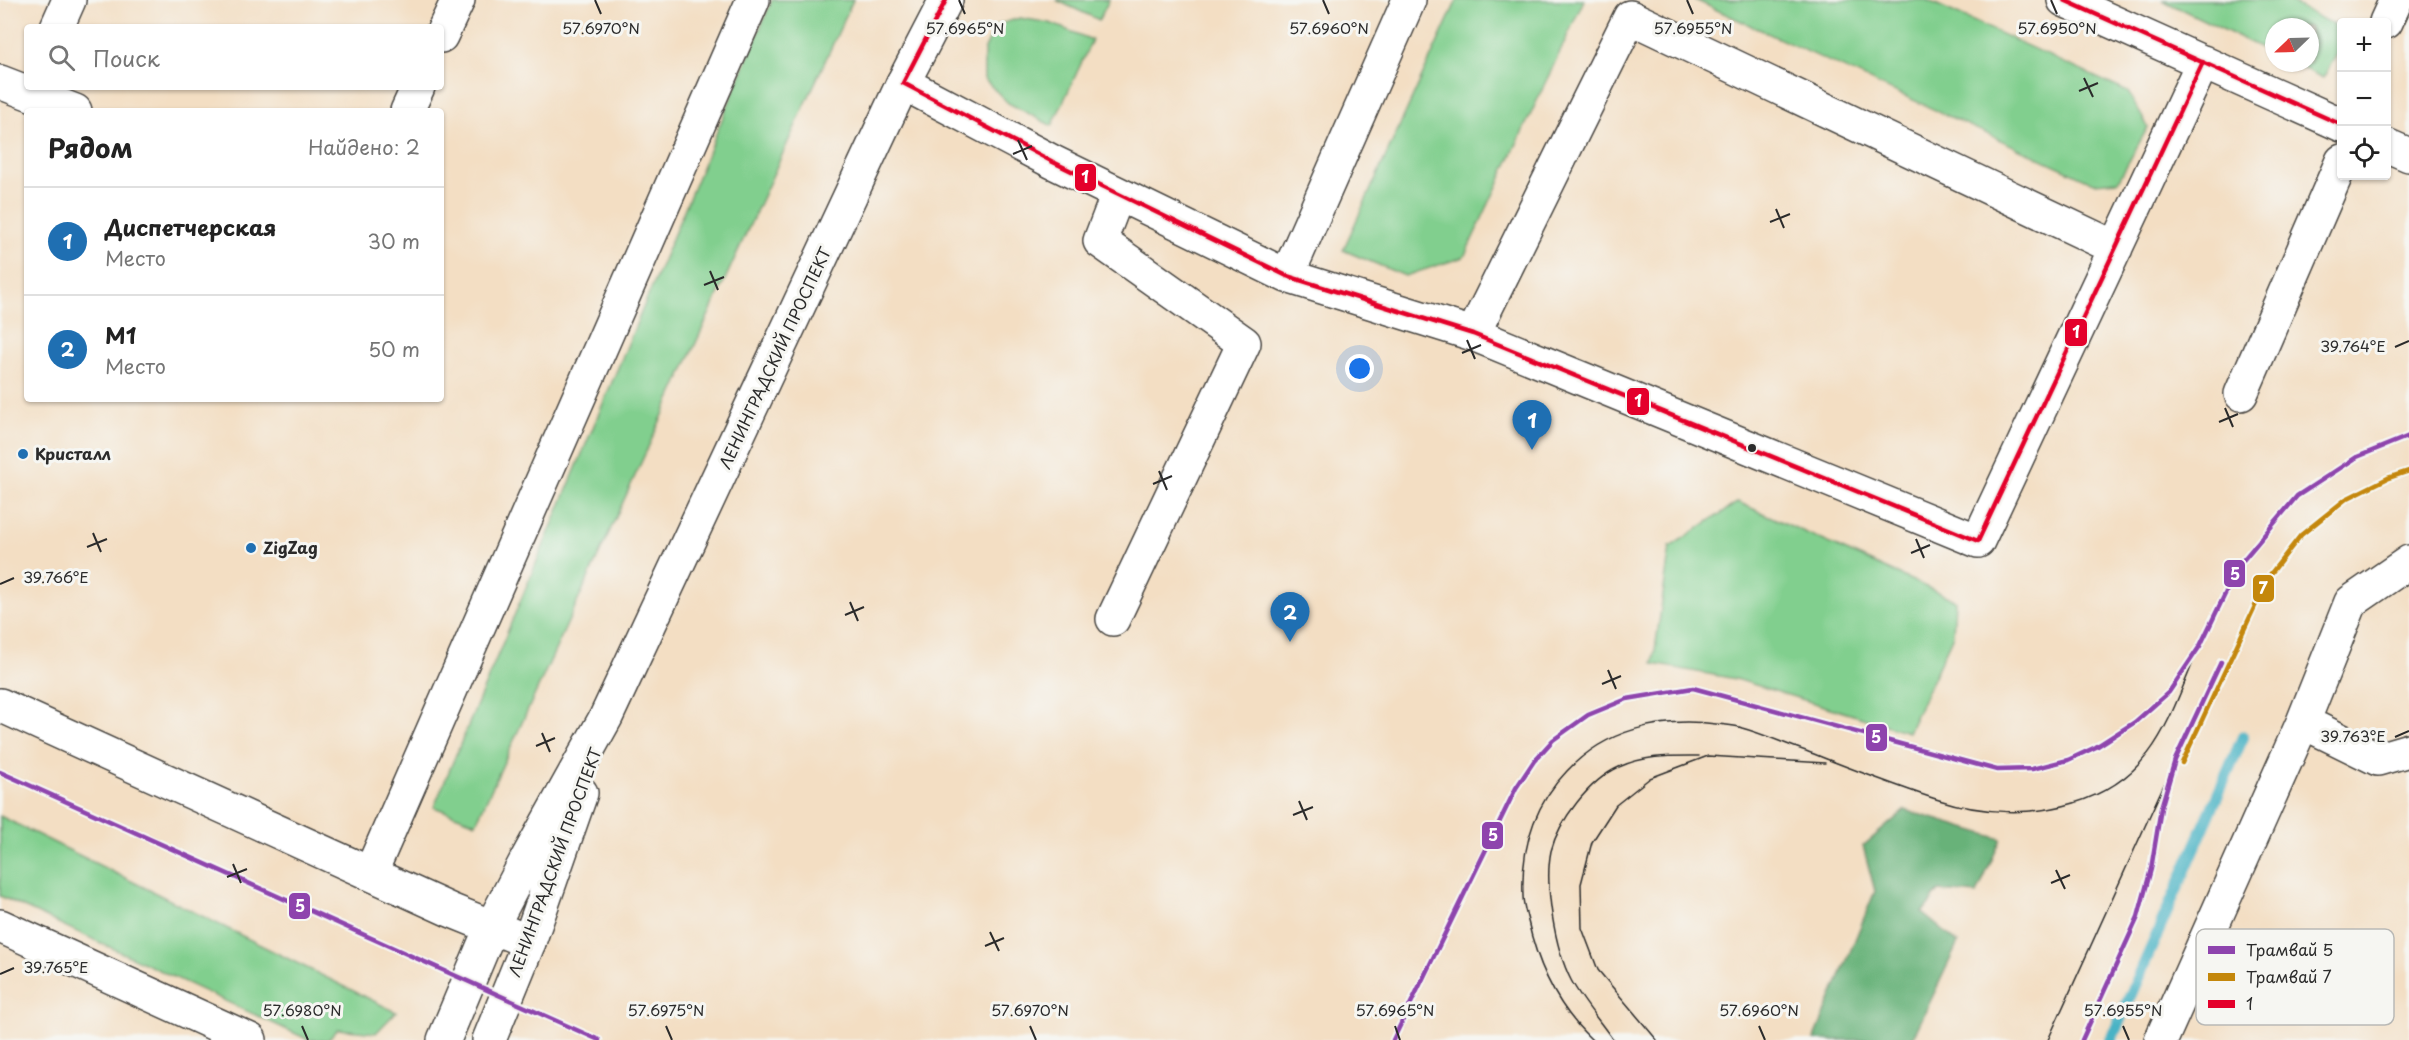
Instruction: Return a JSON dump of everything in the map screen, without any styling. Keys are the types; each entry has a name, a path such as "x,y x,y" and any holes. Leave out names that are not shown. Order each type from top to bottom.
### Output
{"street":[{"path":"58,24 69,0"},
{"path":"444,30 458,0"},
{"path":"370,874 753,0"},
{"name":"ЛЕНИНГРАДСКИЙ ПРОСПЕКТ","path":"444,1040 491,928 606,717 903,83 946,0"},
{"path":"1287,276 1409,0"},
{"path":"2064,0 2337,123"},
{"path":"2388,18 2396,0"},
{"path":"1473,334 1630,17 2116,248"},
{"path":"903,83 1118,194 1287,276 1473,334 1978,541 2203,62"},
{"path":"28,90 68,108"},
{"path":"408,108 416,90"},
{"path":"2391,147 2409,155"},
{"path":"2241,394 2337,173"},
{"path":"1113,620 1244,343 1101,241 1118,194"},
{"path":"2210,929 2302,722 2351,602 2409,562"},
{"path":"0,705 370,874 491,928 529,942"},
{"name":"ЛЕНИНГРАДСКИЙ ПРОСПЕКТ","path":"489,1040 529,942 606,717"},
{"path":"2302,722 2378,759 2409,750"},
{"path":"0,926 250,1040"},
{"path":"2161,1040 2196,961"}],"green space":[{"path":"772,0 853,0 476,823 434,807"},
{"path":"1056,0 1109,0 1099,20"},
{"path":"1457,0 1584,0 1464,257 1405,276 1343,250"},
{"path":"1695,0 1927,0 2128,92 2148,127 2118,181 2094,183"},
{"path":"2162,0 2287,0 2337,27 2337,54 2323,78 2311,72 2319,72 2319,18 2265,18 2265,50"},
{"path":"1020,18 1050,23 1092,40 1052,126 1008,103 984,79 984,51 996,25"},
{"path":"1738,502 1955,600 1953,635 1908,732 1736,679 1653,664 1670,547"},
{"path":"1905,810 2001,839 1977,894 1939,891 1922,913 1958,943 1912,1040 1814,1040 1875,891 1863,846"},
{"path":"0,816 396,1012 376,1033 338,1029 328,1040 309,1040 0,896"}],"waterway":[{"path":"2111,1040 2243,737"}],"tram line":[{"name":"5","path":"1393,1040 1516,788 1534,761 1553,740 1588,715 1627,699 1693,688 1997,770 2032,769 2068,760 2096,747 2135,722 2169,692 2200,646 2239,565 2297,496 2357,457 2409,436"},
{"name":"7","path":"2182,763 2269,576 2301,535 2346,499 2388,478 2409,471"},
{"path":"1592,1040 1559,1000 1537,954 1523,899 1523,879 1527,845 1546,798 1567,771 1599,745 1636,729 1675,722 1733,726 1750,730 1906,789 1955,805 2007,812 2041,810 2074,803 2102,792 2124,778 2142,761 2168,720 2200,646"},
{"name":"5","path":"2082,1040 2138,917 2151,869 2161,808 2175,760 2221,662"},
{"path":"1613,1040 1575,988 1560,952 1550,899 1551,851 1568,814 1587,791 1608,773 1629,763 1649,758 1699,756"},
{"path":"1657,1040 1598,970 1582,928 1581,884 1592,842 1616,805 1650,778 1708,756 1825,763"},
{"path":"2048,1040 2175,760"},
{"name":"5","path":"0,772 599,1040"}],"transit line":[{"name":"1","path":"946,0 903,83 1053,162 1287,276 1473,334 1978,541 2203,62"},
{"name":"1","path":"2064,0 2337,123"}],"place":[{"name":"Диспетчерская","path":"1532,450"},
{"name":"Кристалл","path":"23,454"},
{"name":"ZigZag","path":"251,548"},
{"name":"М1","path":"1290,642"}]}
